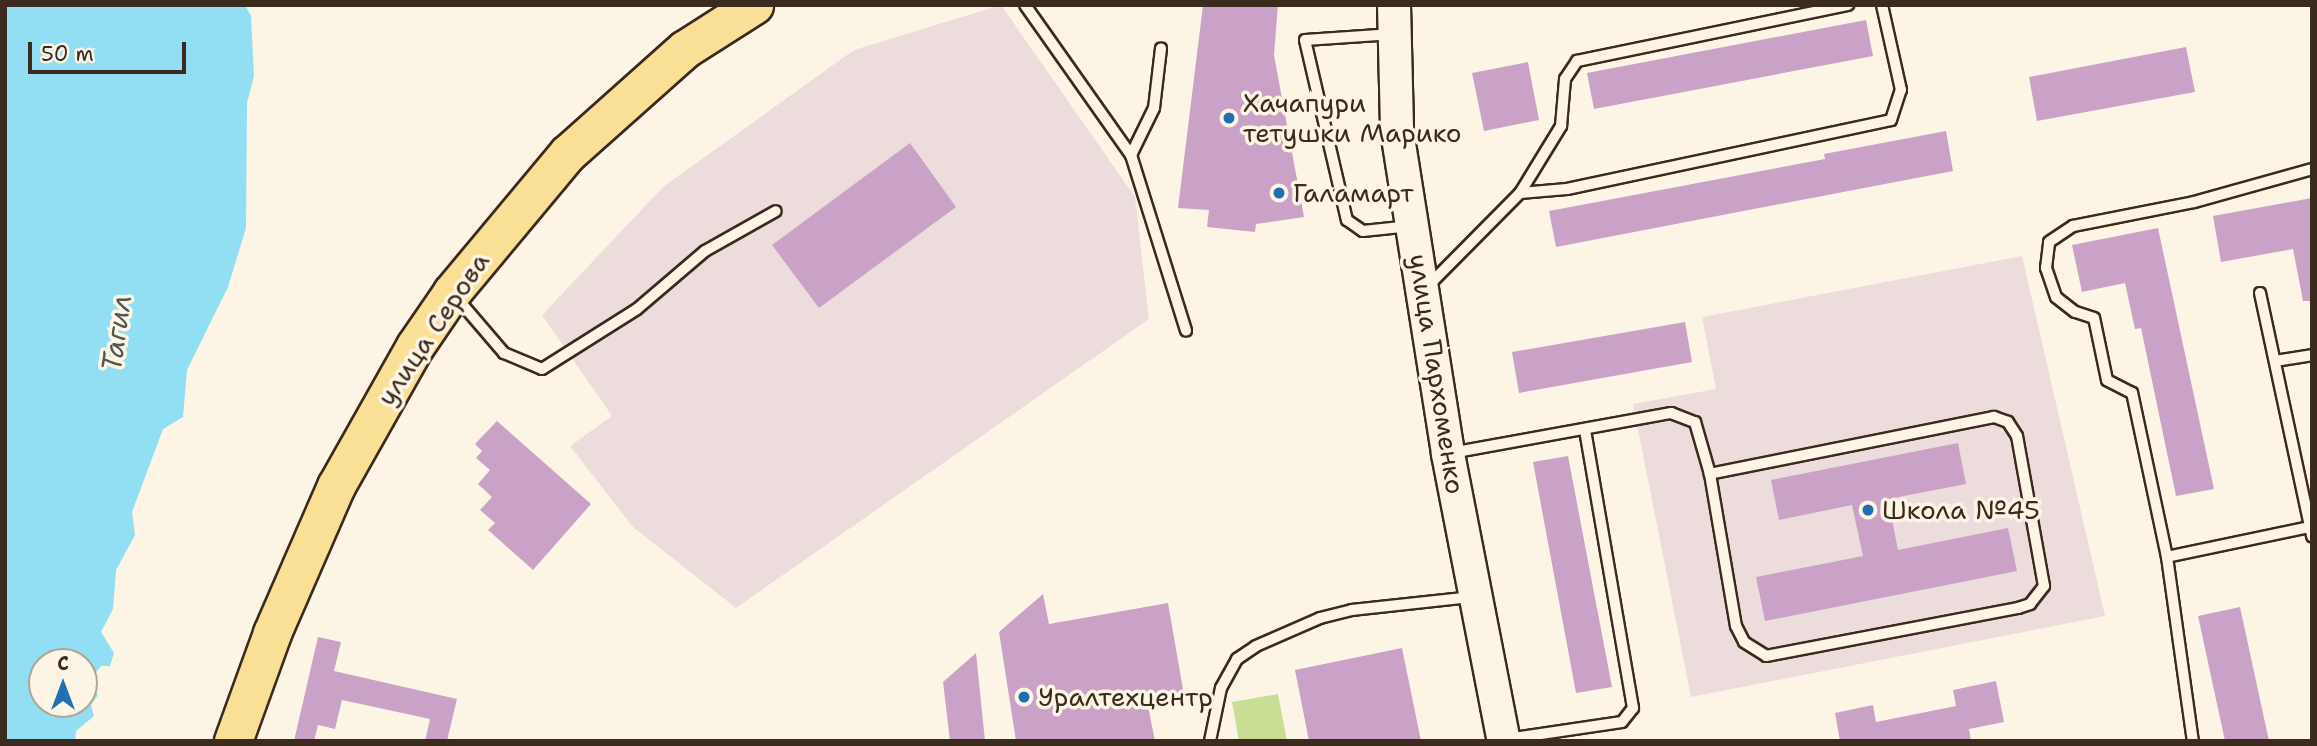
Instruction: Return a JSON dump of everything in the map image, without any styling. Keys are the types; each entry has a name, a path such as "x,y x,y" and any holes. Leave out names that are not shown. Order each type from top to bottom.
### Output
{"main road":[{"name":"улица Серова","path":"233,741 272,633 336,486 415,345 452,292 567,154 685,49 754,5"},
{"name":"улица Пархоменко","path":"1393,20 1396,131 1424,290 1448,454 1504,740"}],"lane":[{"path":"1025,5 1131,155 1186,331"},
{"path":"1424,290 1520,193 1561,126 1565,79 1577,61 1848,5"},
{"path":"1520,193 1567,189 1891,120 1900,90 1882,5"},
{"path":"1393,20 1306,40 1348,220 1363,231 1413,225"},
{"path":"1131,155 1154,108 1161,48"},
{"path":"2193,741 2167,557 2132,393 2108,380 2094,318 2074,312 2056,297 2046,268 2049,242 2073,226 2194,202 2312,169"},
{"path":"452,292 505,353 542,369 637,309 705,251 776,211"},
{"path":"2167,557 2311,531 2260,293"},
{"path":"2274,361 2312,355"},
{"path":"1448,454 1671,413 1686,417 1700,430 1736,626 1744,642 1766,656 2018,608 2030,604 2044,586 2017,436 2008,422 1994,417 1710,474"},
{"path":"1504,740 1622,722 1633,708 1584,429"},
{"path":"1210,741 1221,688 1237,659 1256,646 1320,618 1352,610 1475,597"}],"shaded area":[{"path":"1001,5 1135,197 1149,319 736,608 633,527 570,446 612,416 542,315 664,186 854,50"},
{"name":"Школа №45","path":"2022,256 2105,616 1691,697 1633,404 1716,389 1702,317"}],"green space":[{"path":"1278,694 1287,741 1239,741 1232,702"}],"water":[{"name":"Тагил","path":"5,5 245,5 251,16 254,76 247,103 246,228 228,287 187,370 183,417 163,429 132,512 135,535 116,570 113,609 101,632 114,653 110,666 101,666 98,670 98,648 28,648 28,718 92,718 76,731 75,741 5,741"}],"building":[{"path":"1203,5 1278,5 1274,55 1304,217 1256,224 1255,232 1207,227 1209,210 1178,208"},
{"path":"1866,20 1873,56 1594,109 1587,73"},
{"path":"2186,47 2195,92 2037,121 2029,77"},
{"path":"1528,62 1539,120 1484,131 1472,73"},
{"path":"1946,131 1953,171 1556,247 1549,211 1825,159 1824,154"},
{"path":"910,143 956,207 819,308 772,245"},
{"path":"2312,198 2312,301 2303,301 2293,249 2221,262 2213,216"},
{"path":"2158,228 2214,489 2176,496 2141,328 2135,329 2125,283 2082,292 2072,245"},
{"path":"1685,322 1692,362 1519,393 1512,352"},
{"path":"497,421 591,504 533,570 488,530 495,523 480,510 492,497 478,484 490,470 476,458 482,451 475,444"},
{"path":"1958,443 1966,484 1888,499 1898,550 2008,528 2017,571 1765,621 1756,577 1863,556 1852,505 1779,520 1771,480"},
{"path":"1568,456 1612,687 1576,693 1533,462"},
{"path":"1043,594 1049,624 1168,603 1184,695 1147,701 1155,741 1016,741 999,632"},
{"path":"2240,607 2269,741 2225,741 2198,616"},
{"path":"318,637 341,642 334,671 457,699 447,741 425,741 430,719 342,700 335,729 318,725 314,741 294,741"},
{"path":"1402,648 1421,741 1309,741 1295,670"},
{"path":"976,653 985,741 950,741 943,682"},
{"path":"1996,681 2004,722 1969,729 1971,741 1840,741 1835,713 1873,705 1876,722 1956,706 1953,690"}],"place":[{"name":"Хачапури тетушки Марико","path":"1229,118"},
{"name":"Галамарт","path":"1279,193"},
{"name":"Школа №45","path":"1868,510"},
{"name":"Уралтехцентр","path":"1024,697"}]}
